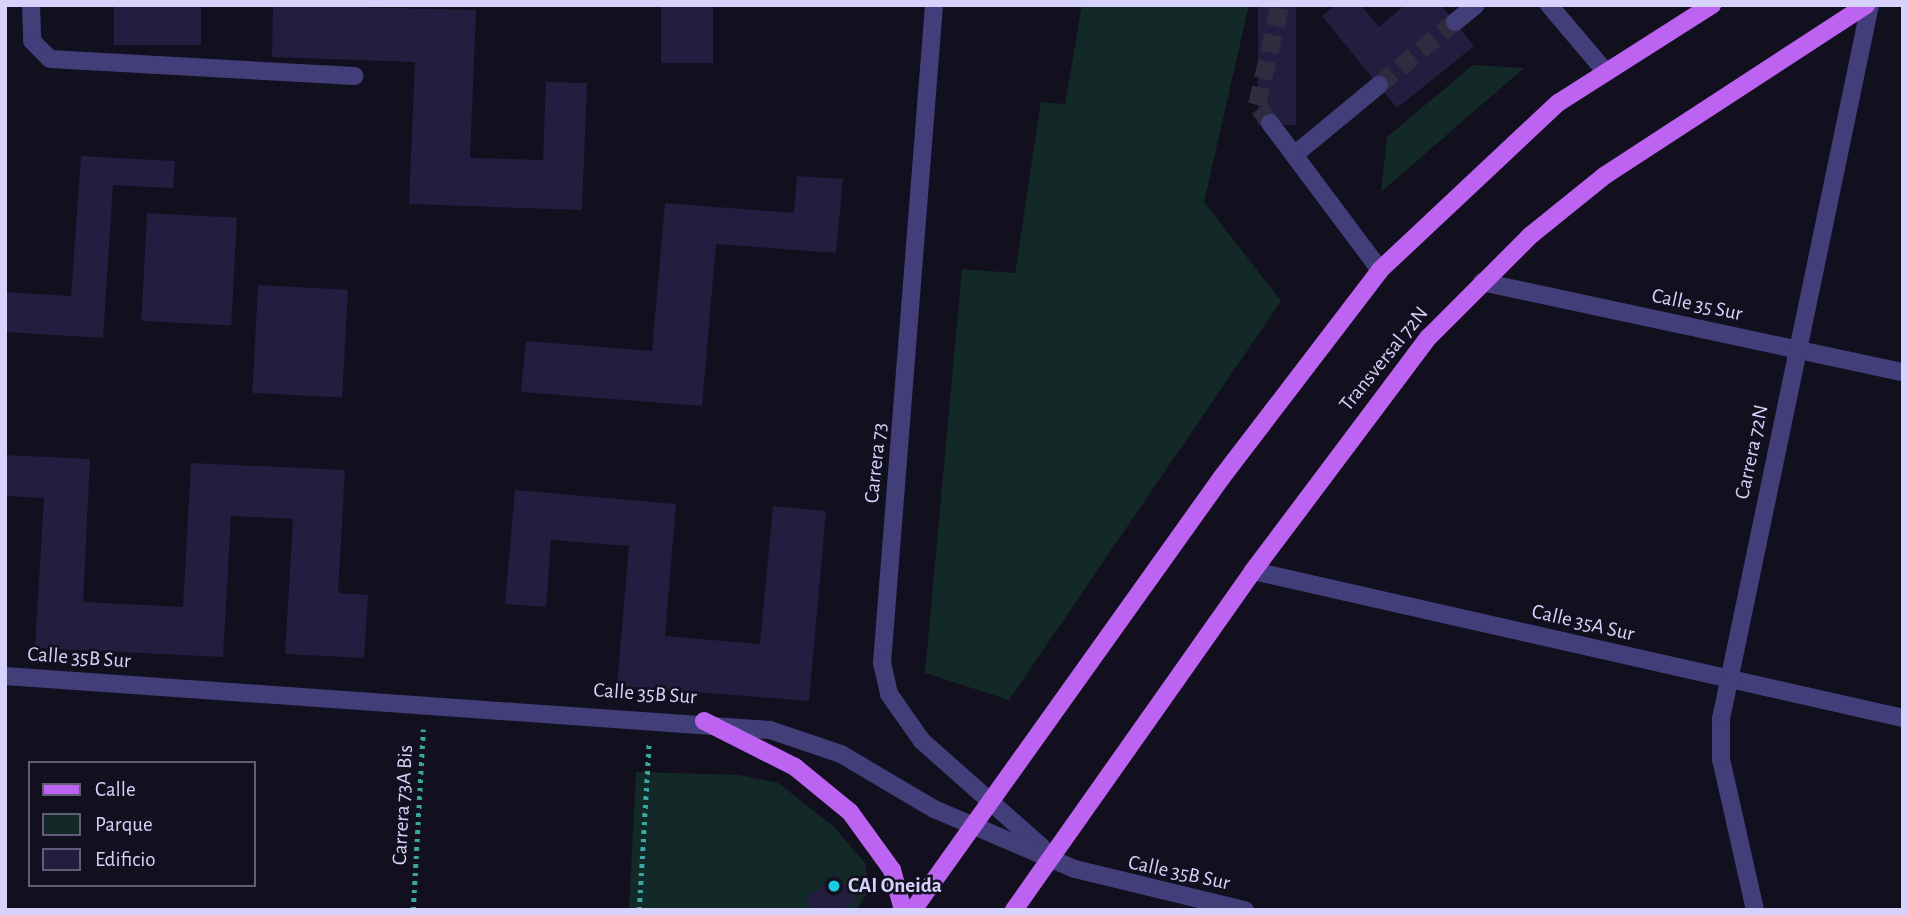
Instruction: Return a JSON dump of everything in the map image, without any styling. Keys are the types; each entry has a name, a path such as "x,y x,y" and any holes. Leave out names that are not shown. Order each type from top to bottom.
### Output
{"main road":[{"path":"913,910 990,800 1380,270 1489,162 1605,71 1712,5"},
{"name":"Transversal 72N","path":"1014,910 1252,571 1400,372 1482,282 1604,176 1868,5"},
{"path":"704,721 795,767 849,812 892,870 904,910"}],"street":[{"path":"31,5 32,41 50,59 355,76"},
{"name":"Carrera 73","path":"934,5 882,663 903,719 1052,856"},
{"path":"1455,22 1476,5"},
{"path":"1549,5 1605,71"},
{"name":"Carrera 72N","path":"1755,910 1721,759 1726,680 1868,5"},
{"path":"1294,155 1379,85"},
{"path":"1270,123 1380,270"},
{"name":"Calle 35 Sur","path":"1482,282 1903,372"},
{"name":"Calle 35A Sur","path":"1252,571 1903,718"},
{"name":"Calle 35B Sur","path":"5,676 704,721 805,740 974,825 1111,881 1245,910"}],"path":[{"name":"Carrera 73A Bis","path":"413,910 424,703"},
{"path":"639,910 650,717"}],"green space":[{"path":"1082,5 1249,5 1204,202 1281,301 1009,700 925,673 962,269 1015,273 1041,102 1065,104"},
{"path":"1473,65 1524,68 1381,192 1387,137"},
{"path":"636,772 739,775 778,783 833,826 865,863 869,891 856,910 629,910"}],"building":[{"path":"114,5 201,5 201,45 114,45"},
{"path":"273,5 476,10 470,158 543,160 546,82 587,83 582,210 409,204 415,62 272,57"},
{"path":"661,5 713,5 713,63 661,63"},
{"path":"1258,5 1296,5 1296,125 1258,125"},
{"path":"1336,5 1361,5 1379,27 1405,5 1441,5 1474,46 1397,108 1322,16"},
{"path":"81,156 175,161 173,188 113,185 103,338 5,332 5,292 71,296"},
{"path":"797,176 843,179 836,253 716,244 702,406 521,392 526,341 652,351 665,203 794,213"},
{"path":"147,213 237,218 231,326 141,321"},
{"path":"258,285 348,290 342,398 252,393"},
{"path":"5,455 90,459 83,602 183,607 191,463 345,470 338,593 368,595 364,658 285,654 293,519 231,516 223,657 35,648 44,498 5,496"},
{"path":"515,490 676,504 665,636 760,644 773,506 826,511 809,701 617,686 629,546 551,540 546,607 505,604"},
{"name":"CAI Oneida","path":"837,874 857,899 843,910 814,910 805,900"}],"tunnel":[{"path":"1270,123 1257,105 1280,5"},
{"path":"1379,85 1455,22"}],"place":[{"name":"CAI Oneida","path":"834,886"}]}
